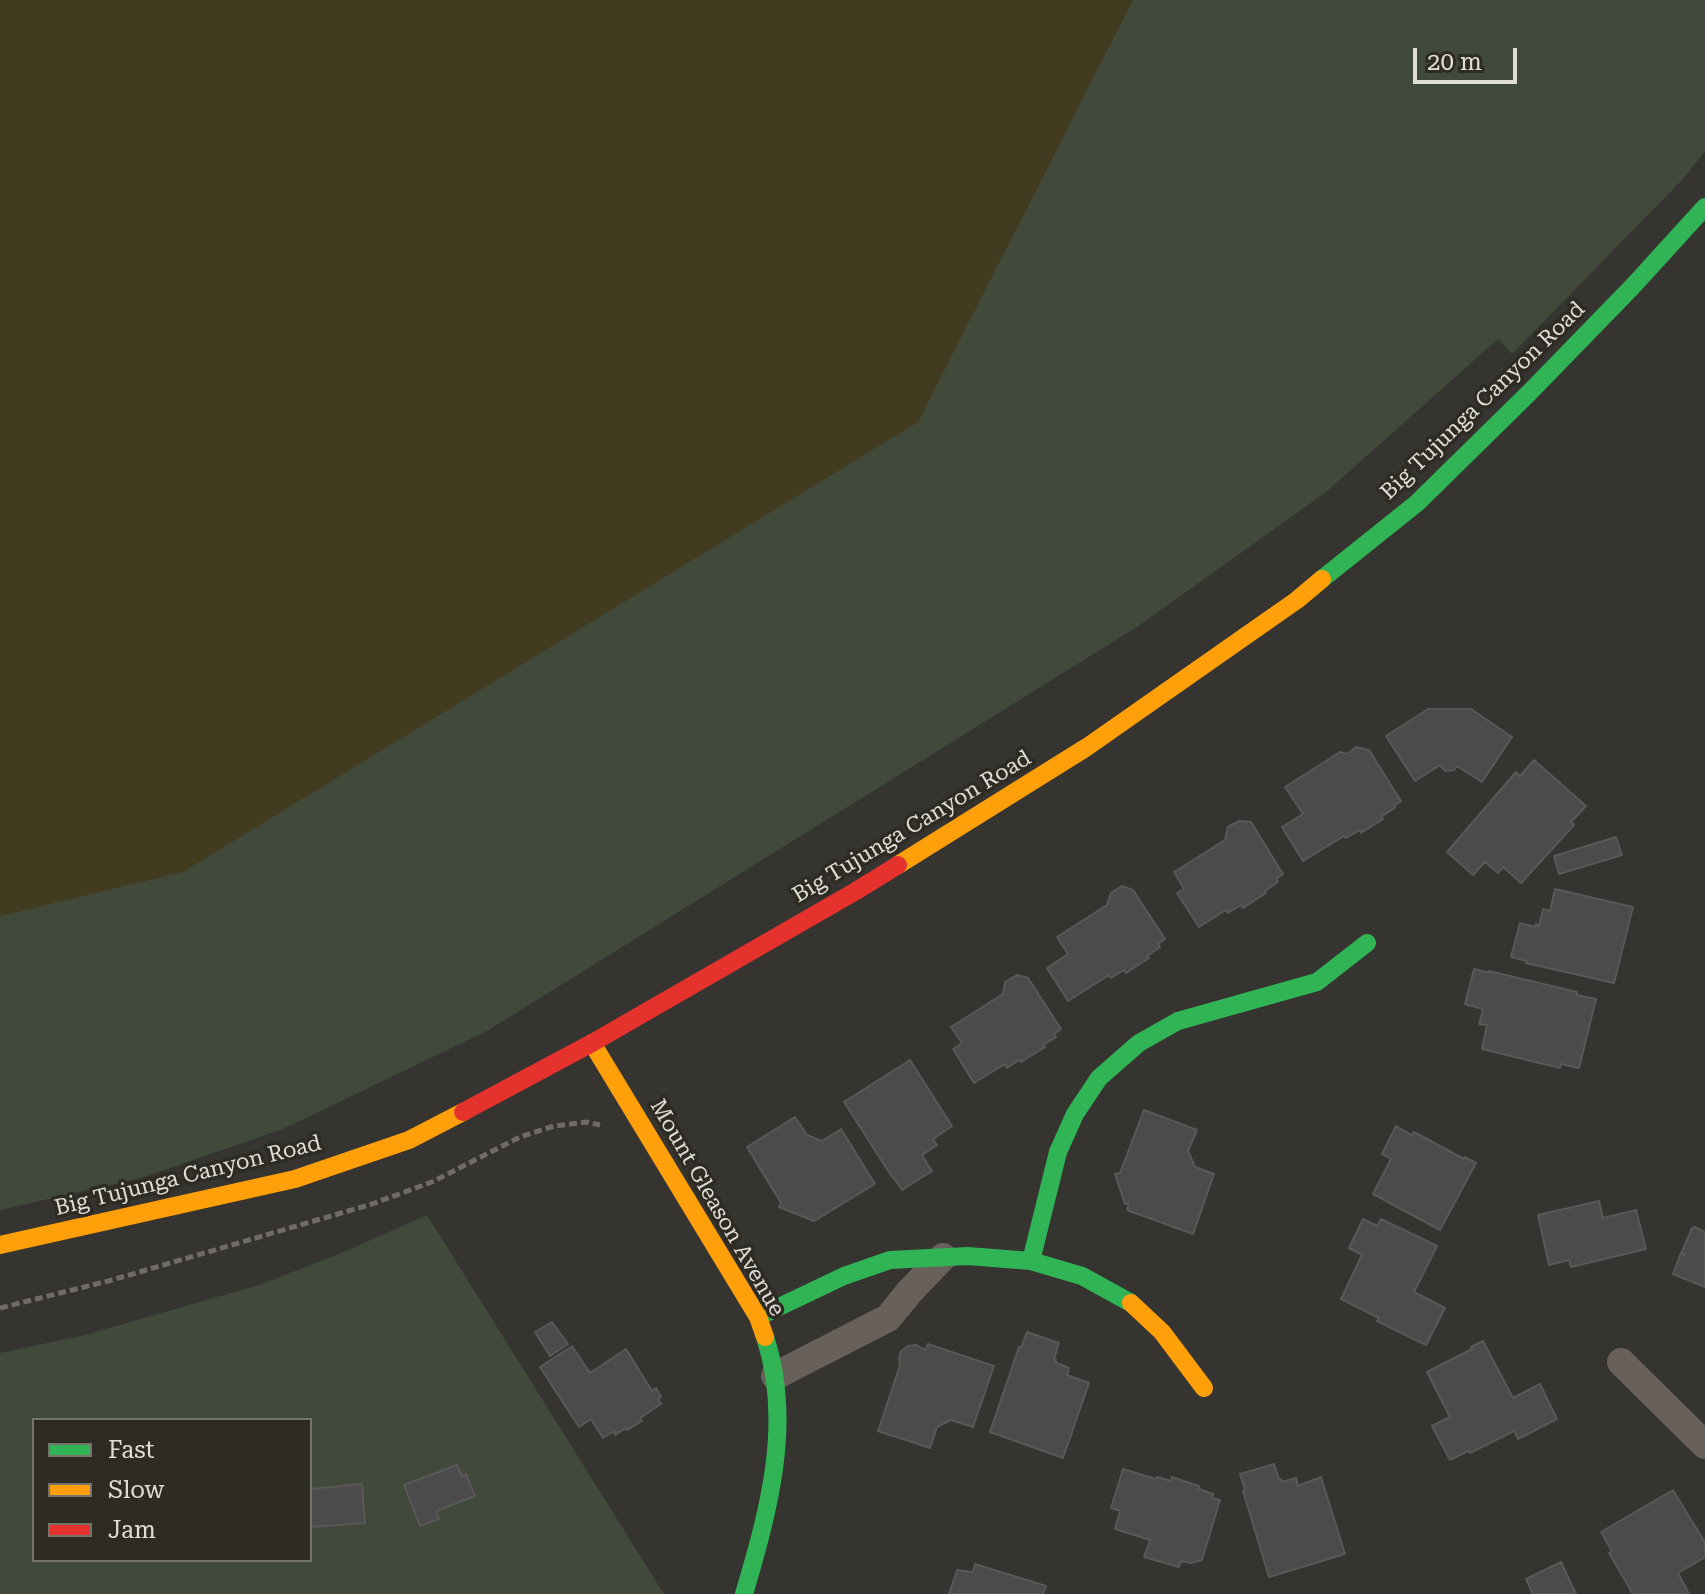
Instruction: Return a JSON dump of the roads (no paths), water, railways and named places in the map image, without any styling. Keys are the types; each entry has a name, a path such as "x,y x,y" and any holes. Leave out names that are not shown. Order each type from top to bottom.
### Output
{"street":[{"name":"Big Tujunga Canyon Road","path":"0,1245 295,1179 409,1140 592,1043 856,891 1073,756 1297,600 1417,503 1529,393 1705,207"},
{"path":"1031,1261 1058,1152 1075,1114 1099,1078 1139,1043 1178,1021 1317,982 1367,943"},
{"name":"Mount Gleason Avenue","path":"592,1043 758,1317 768,1346 775,1376 779,1429 773,1483 744,1594"},
{"path":"758,1317 844,1276 890,1260 992,1256 1031,1261 1082,1276 1132,1304 1162,1332 1204,1388"},
{"path":"775,1376 888,1318 943,1257"},
{"path":"1621,1362 1705,1445"}]}
